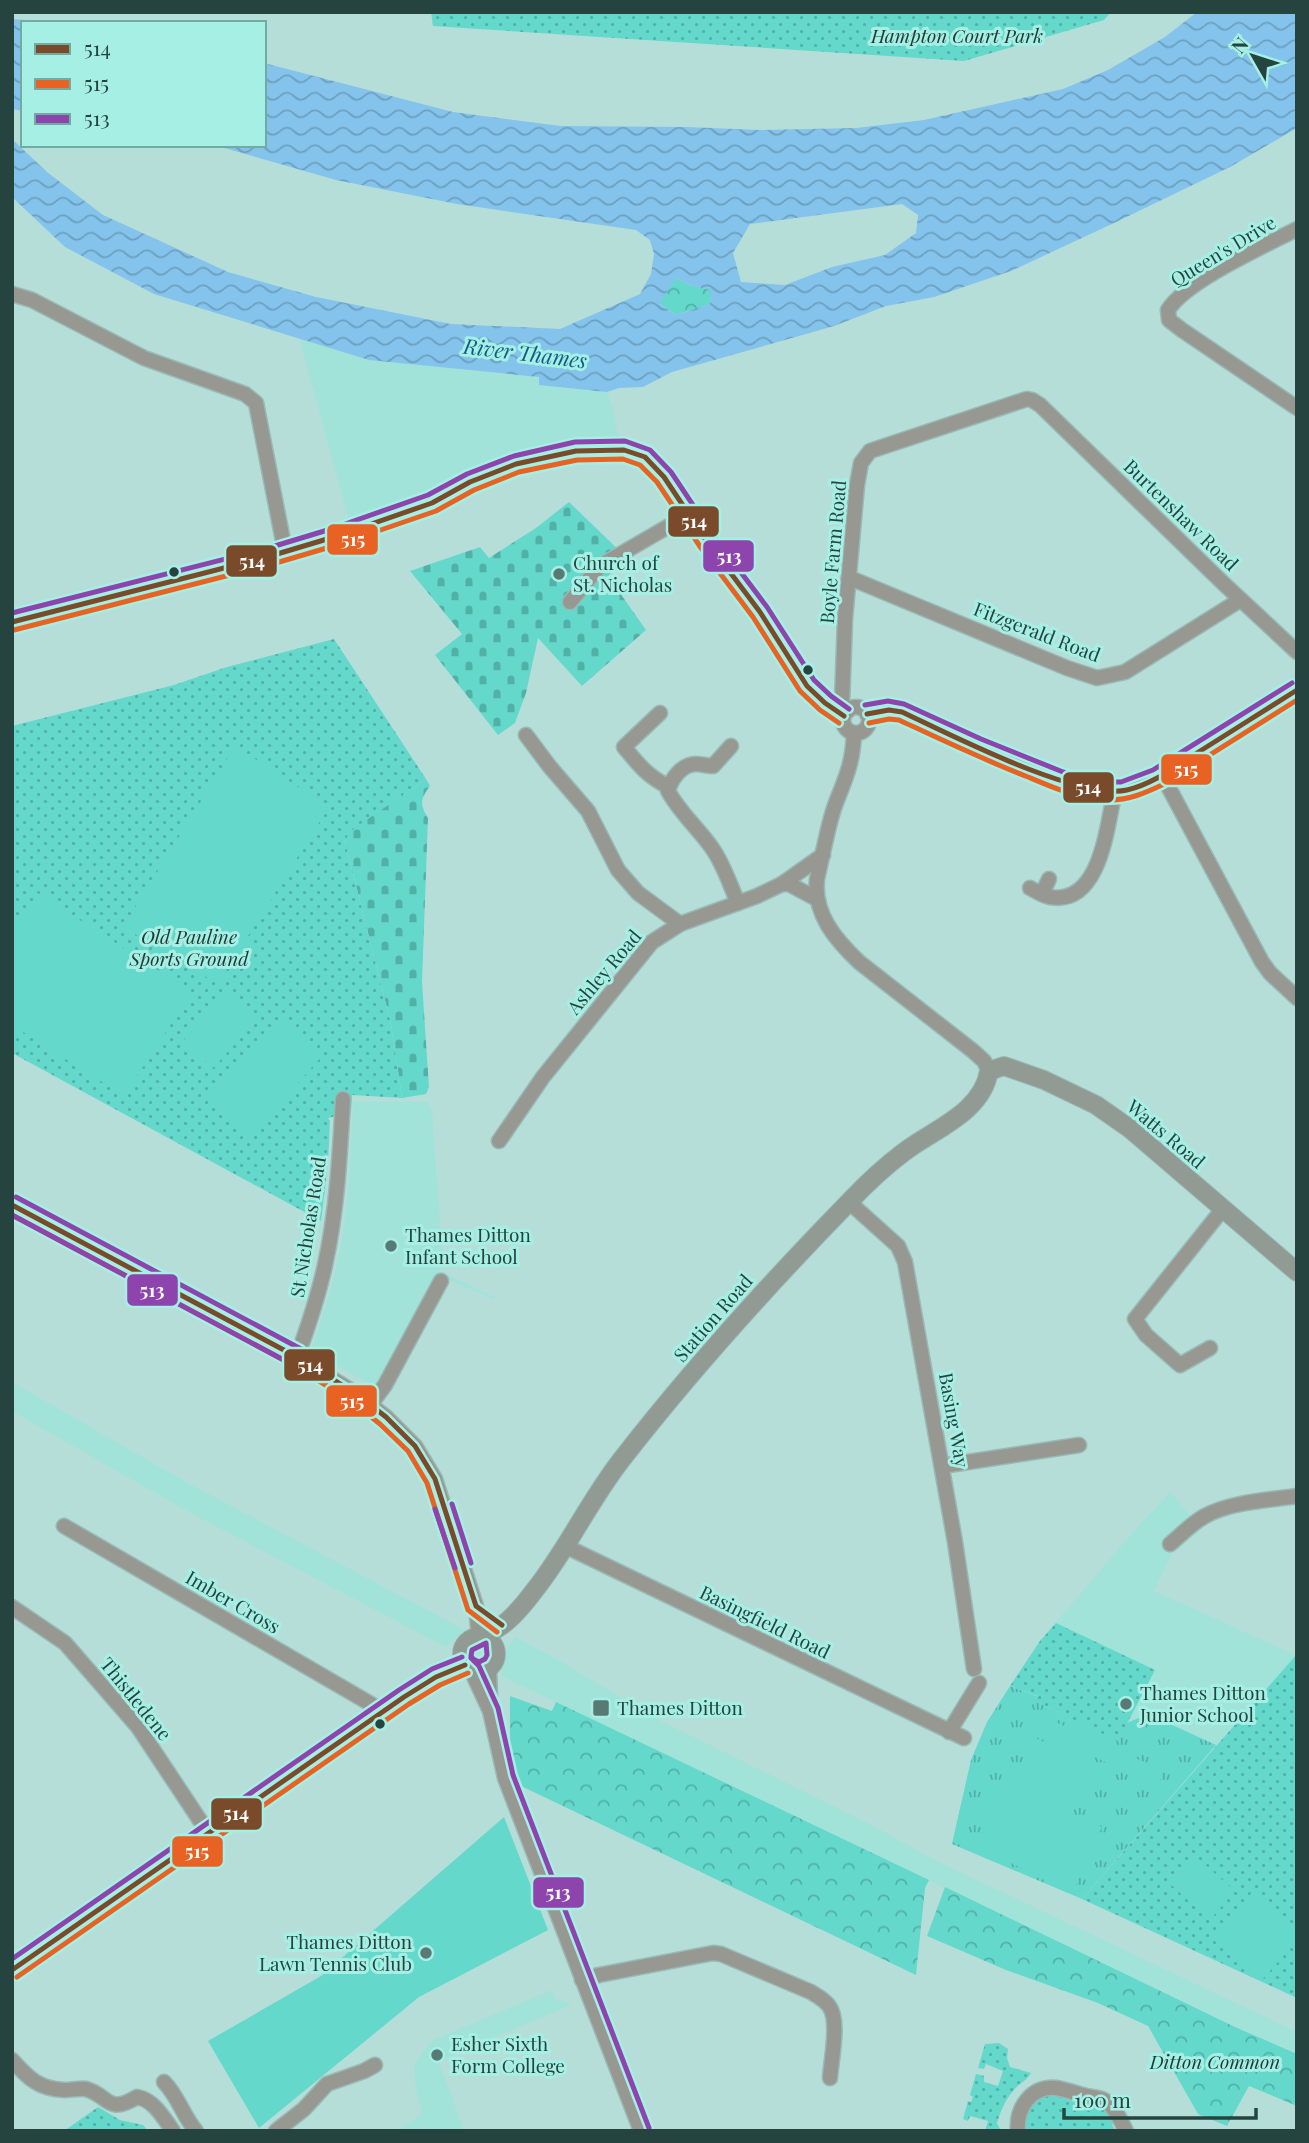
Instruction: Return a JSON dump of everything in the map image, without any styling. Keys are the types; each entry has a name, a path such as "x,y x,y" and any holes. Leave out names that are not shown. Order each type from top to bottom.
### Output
{"main road":[{"name":"Watts Road","path":"989,1071 999,1066 1014,1069 1096,1105 1129,1128 1297,1272"},
{"name":"Station Road","path":"486,1640 533,1593 603,1485 640,1435 758,1297 849,1202 904,1151 965,1111 982,1090 989,1071"},
{"path":"12,1970 383,1711 436,1677 475,1668 495,1660 496,1651 486,1640 471,1639 464,1645 461,1653 475,1668"}],"street":[{"name":"Queen's Drive","path":"1297,229 1183,293 1168,310 1169,320 1182,330 1297,408"},
{"path":"12,294 32,300 144,358 245,394 256,403 285,551"},
{"name":"Boyle Farm Road","path":"846,713 842,703 845,619 857,485 861,463 866,454 1020,401 1032,400 1040,405"},
{"name":"Burtenshaw Road","path":"1040,405 1297,652"},
{"path":"12,622 334,537 432,503 489,474 528,461 576,451 624,450 645,457 664,477 688,515 760,612 807,686 825,703 846,713"},
{"path":"570,602 600,566 688,515"},
{"name":"Fitzgerald Road","path":"850,578 1097,678 1125,672 1240,600"},
{"path":"867,714 889,710 902,712 1066,783 1092,790 1115,790 1141,785 1162,775 1297,690"},
{"path":"856,708 864,711 867,714 868,726 862,732 855,733 845,727 846,713 856,708"},
{"path":"660,713 624,747 652,779 669,787"},
{"path":"855,733 854,752 848,775 836,802 817,880 817,899 827,925 842,946 891,989 984,1061 989,1071"},
{"path":"526,735 588,811 618,870 638,893 680,924"},
{"path":"731,746 713,766 686,766 677,774 668,791 721,862 738,903"},
{"path":"1162,775 1262,962 1297,998"},
{"path":"1049,879 1036,891 1049,897 1077,894 1088,882 1097,866 1115,790"},
{"name":"Ashley Road","path":"499,1141 543,1077 652,942 680,924 782,884 823,855"},
{"path":"782,884 789,884 817,899"},
{"name":"St Nicholas Road","path":"297,1357 314,1310 326,1263 336,1188 343,1099"},
{"name":"Basing Way","path":"849,1202 903,1253 942,1466 976,1676 949,1732"},
{"path":"12,1205 297,1357 371,1404 415,1446 435,1479 486,1640"},
{"path":"1210,1348 1180,1365 1146,1335 1135,1319 1222,1210"},
{"path":"371,1404 441,1292"},
{"path":"942,1466 1079,1446"},
{"path":"1170,1544 1210,1513 1248,1503 1297,1496"},
{"name":"Imber Cross","path":"64,1526 383,1711"},
{"name":"Basingfield Road","path":"565,1546 964,1738"},
{"path":"476,1606 502,1625"},
{"name":"Thistledene","path":"14,1612 65,1643 138,1727 209,1834"},
{"path":"475,1668 489,1711 505,1778 641,2131"},
{"path":"582,1979 721,1954 811,1992 829,2006 834,2015 830,2078"},
{"path":"12,2060 35,2082 48,2089 85,2089 117,2105 137,2098 145,2099 162,2115 173,2131"},
{"path":"276,2131 304,2109 327,2084 364,2071 374,2064"},
{"path":"164,2082 172,2090 187,2120 196,2131"},
{"path":"1018,2131 1017,2118 1029,2097 1041,2090 1055,2088 1106,2101 1126,2131"}],"shaded area":[{"path":"299,337 369,360 539,377 540,385 607,392 620,445 543,451 349,521"},
{"name":"Thames Ditton Infant School","path":"353,1101 427,1102 432,1110 442,1252 436,1262 442,1272 494,1297 493,1299 440,1276 377,1388 311,1351 331,1288 342,1241 348,1195"},
{"path":"12,1382 186,1482 467,1631 446,1647 189,1512 12,1411"},
{"name":"Thames Ditton Junior School","path":"1170,1492 1202,1529 1171,1555 1154,1591 1296,1655 1082,1899 952,1844 971,1760 1040,1641"},
{"path":"515,1637 653,1717 868,1823 935,1860 1297,2032 1297,2054 1235,2027 501,1676 506,1650"},
{"name":"Esher Sixth Form College","path":"552,1990 557,2002 561,2000 571,2005 439,2061 464,2131 399,2131 422,2113 414,2068 416,2061 433,2040"}],"green space":[{"name":"Hampton Court Park","path":"431,12 1111,12 1104,20 964,61 433,26"},
{"path":"676,278 689,285 712,290 710,304 676,315 659,303"},
{"path":"569,502 627,558 608,576 646,630 582,686 538,638 526,693 515,723 498,735 435,655 462,634 410,571 480,547 489,558 536,528"},
{"name":"Old Pauline Sports Ground","path":"334,639 426,779 349,832 345,842 391,1024 402,1098 352,1095 351,1113 328,1118 328,1163 321,1221 12,1053 12,726 174,685 227,667"},
{"path":"235,746 329,807 218,984 123,927"},
{"path":"426,779 430,786 422,801 428,818 422,982 429,1087 426,1094 402,1098 391,1024 345,842 348,832"},
{"path":"38,893 192,992 124,1096 12,1025 12,933"},
{"path":"228,991 259,1018 213,1068 183,1041"},
{"path":"280,1019 322,1056 251,1136 209,1098"},
{"path":"1056,1623 1155,1670 1118,1741 1037,1702 1038,1696 1010,1686 1040,1641"},
{"path":"1297,1654 1297,1998 1082,1899"},
{"path":"1010,1686 1039,1697 1037,1702 1118,1740 1127,1723 1148,1714 1216,1745 1082,1899 952,1844 971,1760 987,1722"},
{"path":"510,1696 552,1711 556,1702 929,1880 925,1888 916,1975 519,1785 510,1743"},
{"path":"1042,1716 1164,1771 1158,1785 1035,1731"},
{"path":"1033,1737 1095,1765 1077,1808 1015,1778"},
{"path":"1002,1782 1102,1827 1073,1892 974,1846"},
{"name":"Thames Ditton Lawn Tennis Club","path":"504,1817 548,1930 419,1997 259,2128 208,2041 321,1976"},
{"path":"1193,1854 1235,1891 1210,1920 1168,1882"},
{"name":"Ditton Common","path":"945,1887 1235,2027 1297,2054 1297,2106 1249,2086 1227,2126 1198,2114 1148,2026 1098,2003 1006,1970 927,1936"},
{"path":"1254,1890 1297,1928 1297,1941 1262,1980 1211,1938"},
{"path":"999,2043 1008,2049 1010,2067 1031,2073 1004,2105 997,2123 1001,2131 985,2131 988,2121 970,2116 968,2121 963,2119 968,2101 971,2102 973,2097 970,2095 976,2074 984,2076 984,2082 998,2086 1003,2071 986,2064 984,2069 978,2068 985,2044"},
{"path":"1062,2093 1066,2099 1088,2105 1095,2102 1100,2104 1116,2120 1112,2125 1116,2131 1023,2131 1023,2112 1037,2096"},
{"path":"98,2107 120,2120 143,2125 148,2131 64,2131"}],"water":[{"name":"River Thames","path":"1197,12 1297,12 1297,128 1230,167 1011,271 934,297 886,306 834,326 672,372 643,387 619,388 607,392 539,385 539,377 369,360 154,294 65,247 12,197 12,139 47,172 103,215 228,272 316,297 451,324 560,329 640,294 651,274 654,254 650,240 636,230 457,204 336,180 221,147 266,147 266,64 453,112 561,126 760,130 856,128 924,120 1063,89 1108,70 1165,37","holes":["902,204 918,215 916,233 885,255 832,267 785,285 741,282 733,253 750,224","676,278 689,285 711,290 710,304 676,315 660,304"]},
{"path":"12,19 41,21 21,21 21,111 12,109"}],"transit line":[{"name":"513","path":"12,613 265,549 331,529 428,495 467,474 514,456 575,442 625,441 650,450 671,472 715,538 767,607 814,680 849,709"},
{"name":"514","path":"12,622 267,557 334,537 432,503 470,482 516,464 576,451 624,450 645,457 664,477 708,543 760,612 807,686 844,716"},
{"name":"515","path":"14,630 337,545 436,511 474,490 519,472 577,460 623,459 640,465 657,482 701,548 753,617 800,691 839,723"},
{"name":"513","path":"865,705 888,701 904,704 1063,772 1098,782 1121,782 1153,770 1292,683"},
{"name":"514","path":"867,714 889,710 902,712 1047,776 1105,791 1127,790 1164,775 1297,690"},
{"name":"515","path":"869,723 899,720 1058,789 1078,796 1117,800 1137,796 1162,785 1297,700"},
{"name":"513","path":"16,1197 301,1349"},
{"name":"514","path":"12,1205 297,1357 355,1393 386,1417 415,1446 435,1479 476,1606 502,1625"},
{"name":"515","path":"12,1215 293,1365 350,1400 380,1424 408,1451 427,1483 468,1610 497,1632"},
{"name":"513","path":"12,1215 293,1365"},
{"name":"513","path":"452,1504 471,1563"},
{"name":"513","path":"435,1509 455,1568"},
{"name":"513","path":"486,1643 485,1659 479,1662 473,1659 472,1650 486,1643"},
{"name":"513","path":"12,1959 399,1690 432,1669 462,1657"},
{"name":"513","path":"471,1658 479,1666 498,1708 513,1775 649,2128"},
{"name":"514","path":"12,1970 404,1697 436,1677 465,1665"},
{"name":"515","path":"17,1977 409,1704 440,1685 468,1673"}],"place":[{"name":"Church of St. Nicholas","path":"559,574"},
{"name":"Thames Ditton Infant School","path":"391,1246"},
{"name":"Thames Ditton Junior School","path":"1126,1704"},
{"name":"Thames Ditton","path":"601,1708"},
{"name":"Thames Ditton Lawn Tennis Club","path":"426,1953"},
{"name":"Esher Sixth Form College","path":"437,2055"}]}
